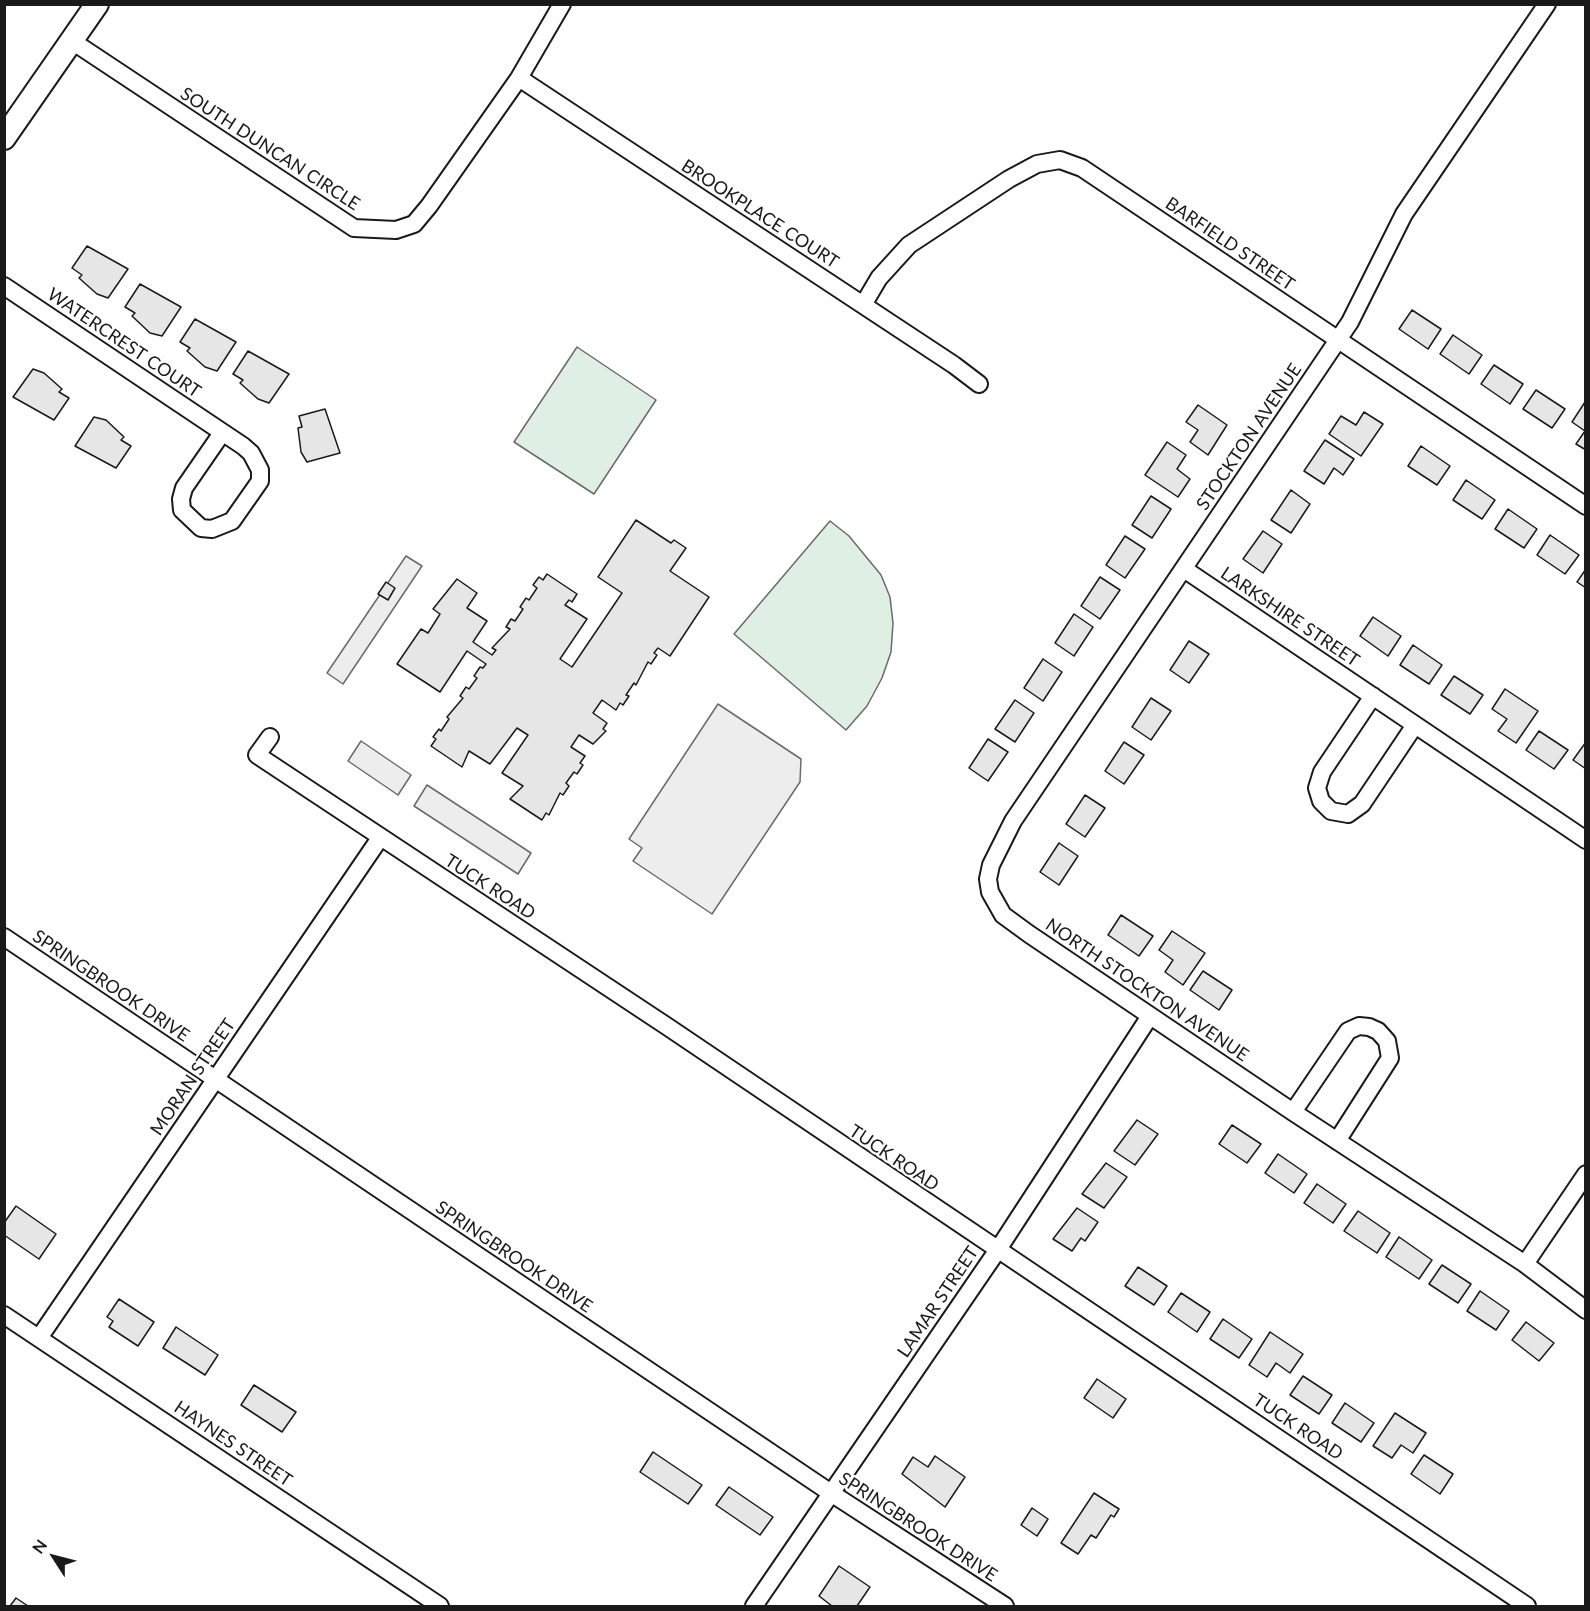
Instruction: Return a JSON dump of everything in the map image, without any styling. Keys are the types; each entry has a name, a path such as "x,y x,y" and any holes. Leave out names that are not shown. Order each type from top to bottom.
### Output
{"street":[{"path":"4,138 97,4"},
{"name":"SOUTH DUNCAN CIRCLE","path":"72,41 354,228 396,230 414,224 429,206 519,78 562,4"},
{"name":"STOCKTON AVENUE","path":"990,892 991,865 1013,821 1338,339 1359,306 1404,214 1547,4"},
{"name":"BROOKPLACE COURT","path":"519,78 863,305 978,384"},
{"name":"BARFIELD STREET","path":"863,305 879,278 909,245 1009,179 1037,164 1060,159 1082,168 1586,506"},
{"name":"WATERCREST COURT","path":"4,286 222,433 251,453 260,470 260,481 232,521 212,530 201,528 182,510 181,499 184,488 222,433"},
{"name":"LARKSHIRE STREET","path":"1184,569 1586,840"},
{"path":"1373,696 1322,772 1317,788 1320,801 1331,811 1348,814 1362,804 1415,724"},
{"name":"TUCK ROAD","path":"270,737 257,756 668,1027 997,1251 1527,1606"},
{"name":"MORAN STREET","path":"39,1338 380,838"},
{"name":"NORTH STOCKTON AVENUE","path":"990,892 1003,915 1293,1112 1555,1284 1586,1310"},
{"name":"SPRINGBROOK DRIVE","path":"4,937 831,1493 1005,1606"},
{"name":"LAMAR STREET","path":"754,1606 997,1251 1150,1016"},
{"path":"1293,1112 1348,1031 1359,1026 1378,1031 1387,1041 1390,1058 1337,1141"},
{"path":"1525,1264 1586,1174"},
{"name":"HAYNES STREET","path":"4,1315 440,1606"}],"green space":[{"path":"577,347 656,400 594,494 514,442"},
{"path":"830,521 849,536 881,575 890,597 893,623 891,652 882,678 867,706 846,730 734,634"}],"shaded area":[{"path":"406,556 422,566 343,684 327,673"},
{"path":"718,704 801,759 800,782 712,914 633,861 642,848 629,839"},
{"path":"361,741 411,775 398,795 348,761"},
{"path":"427,785 531,853 518,874 414,806"}],"building":[{"path":"87,246 128,269 108,298 97,294 79,278 82,275 72,268"},
{"path":"140,284 181,307 162,336 150,333 132,316 135,313 125,307"},
{"path":"1412,310 1441,329 1428,349 1399,329"},
{"path":"195,319 236,342 217,371 205,367 187,351 190,348 180,342"},
{"path":"1453,335 1482,355 1469,374 1440,354"},
{"path":"248,351 289,374 269,403 258,399 240,383 243,380 233,374"},
{"path":"1494,365 1523,384 1510,404 1481,384"},
{"path":"33,369 44,373 62,389 59,392 69,398 54,420 13,397"},
{"path":"1536,390 1565,409 1552,428 1523,409"},
{"path":"1585,402 1586,450 1576,444 1585,431 1572,422"},
{"path":"1198,405 1227,425 1208,455 1190,442 1198,430 1186,422"},
{"path":"325,409 340,453 307,462 301,452 298,428 302,427 299,416"},
{"path":"1364,412 1383,424 1361,456 1329,434 1341,416 1356,425"},
{"path":"94,417 106,420 124,437 121,440 131,446 116,468 75,446"},
{"path":"1325,440 1354,459 1343,475 1334,468 1324,484 1304,471"},
{"path":"1167,442 1186,455 1177,469 1190,479 1178,497 1145,475"},
{"path":"1421,446 1450,466 1437,485 1408,466"},
{"path":"1466,480 1495,500 1482,519 1453,500"},
{"path":"1291,490 1310,504 1291,533 1271,520"},
{"path":"1151,496 1171,509 1152,538 1132,525"},
{"path":"1508,509 1537,529 1524,548 1495,529"},
{"path":"636,520 671,543 674,540 686,548 670,571 709,597 670,656 658,648 654,653 657,655 651,664 648,662 636,685 634,683 626,695 629,696 623,705 620,703 616,710 602,700 593,713 607,723 603,729 606,731 593,744 579,735 571,747 585,756 580,763 583,765 577,774 574,772 566,783 569,786 563,795 560,793 549,815 546,813 542,820 510,799 523,786 502,773 528,735 517,728 490,764 469,751 462,767 431,746 436,739 433,737 439,729 441,731 449,719 447,717 463,698 460,696 466,687 469,689 477,678 474,676 480,667 483,668 486,664 467,651 440,692 397,664 421,629 428,633 440,614 433,609 457,579 477,593 467,608 487,621 473,642 492,655 496,650 492,648 510,629 506,627 511,619 515,621 523,609 520,607 526,598 529,600 537,588 533,585 539,577 543,580 547,574 577,594 572,602 569,600 565,605 587,619 560,659 572,667 622,593 598,577"},
{"path":"1263,531 1282,544 1263,573 1243,559"},
{"path":"1550,535 1579,555 1565,574 1537,555"},
{"path":"1125,536 1145,549 1125,578 1106,565"},
{"path":"1586,569 1586,588 1577,582"},
{"path":"1100,577 1120,590 1100,619 1081,606"},
{"path":"386,582 395,588 388,600 378,594"},
{"path":"1074,614 1093,627 1074,656 1055,643"},
{"path":"1373,617 1401,636 1388,656 1360,636"},
{"path":"1189,641 1209,654 1189,683 1170,670"},
{"path":"1413,645 1442,665 1429,684 1400,665"},
{"path":"1043,659 1062,672 1043,701 1024,688"},
{"path":"1454,676 1483,695 1470,714 1441,695"},
{"path":"1505,689 1538,711 1516,743 1498,731 1507,719 1492,709"},
{"path":"1151,698 1171,711 1151,740 1132,727"},
{"path":"1015,700 1034,713 1015,742 995,729"},
{"path":"1539,731 1568,750 1554,769 1526,750"},
{"path":"988,739 1008,752 988,781 969,768"},
{"path":"1124,742 1144,755 1124,784 1105,771"},
{"path":"1586,742 1586,769 1573,760"},
{"path":"1085,795 1105,808 1085,837 1066,824"},
{"path":"1059,843 1078,856 1059,885 1040,872"},
{"path":"1121,915 1153,936 1139,956 1108,935"},
{"path":"1172,931 1205,953 1183,985 1165,972 1173,960 1159,950"},
{"path":"1203,971 1232,990 1219,1010 1190,990"},
{"path":"1137,1120 1158,1134 1135,1165 1114,1151"},
{"path":"1232,1125 1261,1144 1247,1163 1219,1144"},
{"path":"1278,1154 1307,1174 1294,1193 1265,1173"},
{"path":"1106,1163 1127,1177 1104,1208 1082,1194"},
{"path":"1317,1184 1346,1204 1333,1223 1304,1203"},
{"path":"16,1206 56,1234 39,1259 4,1235 4,1223"},
{"path":"1077,1208 1098,1222 1085,1241 1081,1238 1072,1251 1053,1239"},
{"path":"1358,1211 1390,1233 1377,1253 1344,1231"},
{"path":"1399,1237 1432,1260 1419,1279 1386,1257"},
{"path":"1442,1265 1471,1284 1458,1303 1429,1284"},
{"path":"1138,1267 1167,1286 1154,1305 1125,1286"},
{"path":"1480,1291 1509,1311 1496,1330 1467,1311"},
{"path":"1181,1293 1210,1312 1197,1332 1168,1312"},
{"path":"119,1299 154,1322 138,1346 109,1327 113,1321 107,1317"},
{"path":"1223,1319 1252,1339 1239,1358 1210,1339"},
{"path":"1526,1322 1554,1343 1539,1361 1512,1340"},
{"path":"176,1327 218,1355 205,1375 163,1348"},
{"path":"1270,1332 1303,1354 1290,1373 1276,1363 1267,1377 1249,1365"},
{"path":"1303,1376 1332,1395 1319,1414 1290,1395"},
{"path":"1097,1379 1126,1399 1113,1418 1084,1398"},
{"path":"254,1385 296,1412 282,1432 241,1405"},
{"path":"1345,1403 1374,1423 1361,1442 1332,1423"},
{"path":"1395,1413 1426,1433 1413,1453 1401,1445 1392,1458 1373,1446"},
{"path":"653,1452 702,1485 688,1504 640,1472"},
{"path":"1424,1455 1453,1474 1440,1494 1411,1474"},
{"path":"935,1456 965,1477 945,1507 902,1474 913,1457 928,1467"},
{"path":"729,1487 773,1517 760,1535 716,1505"},
{"path":"1094,1493 1119,1509 1114,1517 1111,1515 1096,1538 1091,1535 1078,1554 1061,1543"},
{"path":"1032,1508 1048,1519 1037,1536 1021,1525"},
{"path":"839,1566 870,1587 857,1606 832,1606 819,1596"},
{"path":"16,1598 28,1606 10,1606"}]}
